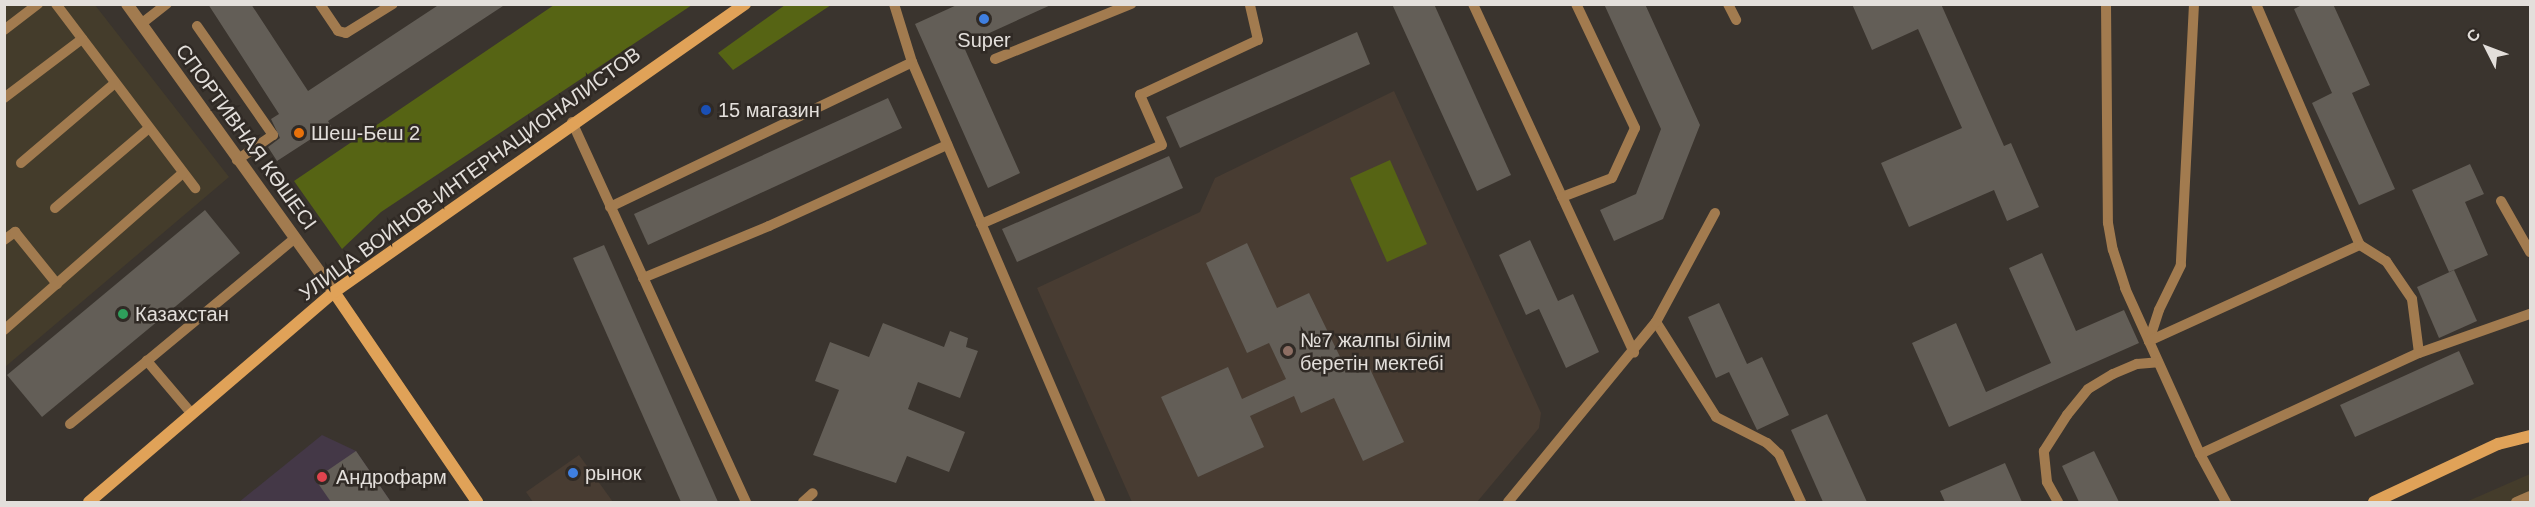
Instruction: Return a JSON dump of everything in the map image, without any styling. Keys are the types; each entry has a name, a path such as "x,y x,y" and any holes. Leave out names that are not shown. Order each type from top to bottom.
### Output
{"street":[{"name":"СПОРТИВНАЯ КӨШЕСІ","path":"127,4 334,292"},
{"name":"УЛИЦА ВОИНОВ-ИНТЕРНАЦИОНАЛИСТОВ","path":"89,502 334,292 572,122 745,4"},
{"path":"334,292 477,502"},
{"path":"2374,502 2498,444 2530,436"}],"lane":[{"path":"4,30 38,4"},
{"path":"56,4 195,188"},
{"path":"141,24 167,4"},
{"path":"320,4 338,31 346,33 393,4"},
{"path":"894,4 912,62 1097,499"},
{"path":"995,59 1131,4"},
{"path":"981,224 1162,145 1140,95 1258,40 1250,4"},
{"path":"1473,4 1634,353"},
{"path":"1562,197 1612,178 1635,128 1576,4"},
{"path":"1728,4 1736,20"},
{"path":"2106,4 2108,222 2125,288 2200,454 2226,502"},
{"path":"2149,342 2158,310 2181,265 2194,4"},
{"path":"2256,4 2360,245 2385,261 2412,299 2419,352"},
{"path":"197,26 273,135 237,160"},
{"path":"4,98 82,39"},
{"path":"610,207 912,62"},
{"path":"21,163 115,83"},
{"path":"572,122 746,502"},
{"path":"55,208 149,128"},
{"path":"643,278 769,226 947,145"},
{"path":"4,330 183,173"},
{"path":"2501,201 2530,252"},
{"path":"1508,502 1634,353 1656,322 1715,213"},
{"path":"4,240 15,232 57,285"},
{"path":"70,424 294,239"},
{"path":"2149,342 2360,245"},
{"path":"2200,454 2419,352 2530,314"},
{"path":"1656,322 1716,417 1767,443 1779,454 1801,502"},
{"path":"147,361 192,414"},
{"path":"2058,502 2047,482 2044,451 2067,415 2088,389 2113,374 2137,364 2158,362"},
{"path":"803,502 813,493"},
{"path":"2516,502 2530,496"}],"shaded area":[{"path":"5,5 95,5 229,177 5,367"},
{"name":"№7 жалпы білім беретін мектебі","path":"1394,91 1541,413 1539,428 1477,502 1132,502 1037,288 1200,212 1215,178"},
{"name":"Андрофарм","path":"322,435 356,451 391,502 239,502"},
{"name":"рынок","path":"579,455 613,502 533,502 526,492"},
{"path":"2530,474 2530,502 2466,502"}],"green space":[{"path":"554,5 692,5 381,212 342,249 294,181"},
{"path":"785,5 831,5 733,70 718,53"},
{"path":"1390,160 1427,244 1387,262 1350,178"}],"building":[{"path":"208,4 251,4 308,91 440,4 506,4 328,121 331,126 277,161 268,147 280,138 271,119 279,114"},
{"path":"959,4 1053,4 963,45 1020,173 988,188 915,24"},
{"path":"1392,4 1434,4 1511,175 1477,191"},
{"path":"1604,4 1645,4 1700,125 1663,219 1614,241 1600,210 1636,194 1661,129"},
{"path":"1852,4 1941,4 2004,146 2011,143 2039,207 2007,221 1994,190 1909,227 1881,163 1962,128 1918,29 1872,50"},
{"path":"2304,4 2333,4 2370,85 2352,93 2395,189 2359,205 2312,103 2332,93 2294,9"},
{"path":"1357,32 1370,64 1180,148 1166,117"},
{"path":"888,98 902,128 648,245 634,214"},
{"path":"1169,156 1183,188 1017,262 1002,229"},
{"path":"2470,164 2484,194 2465,202 2488,255 2449,272 2412,190"},
{"name":"Казахстан","path":"205,210 240,253 42,417 7,375"},
{"path":"1530,240 1558,301 1573,294 1599,352 1566,368 1539,309 1526,315 1499,255"},
{"path":"1247,243 1277,308 1309,293 1344,365 1364,356 1404,442 1363,461 1334,398 1301,413 1294,396 1250,416 1264,447 1198,477 1161,397 1228,367 1242,399 1286,379 1269,343 1247,353 1206,263"},
{"path":"604,245 718,502 681,502 573,258"},
{"path":"2042,253 2076,331 2124,310 2139,343 1949,427 1912,343 1956,323 1986,392 2051,363 2009,268"},
{"path":"2454,270 2477,321 2439,338 2417,287"},
{"path":"1719,303 1747,364 1762,357 1789,415 1757,430 1729,372 1716,378 1688,317"},
{"path":"883,323 944,347 950,331 968,338 966,347 978,351 960,398 918,382 908,409 965,432 949,472 907,456 896,483 813,455 839,390 815,381 830,342 869,357"},
{"path":"2459,351 2474,384 2355,437 2340,405"},
{"path":"1827,414 1867,502 1823,502 1791,430"},
{"path":"356,451 391,502 331,502 315,479"},
{"path":"2094,451 2119,502 2079,502 2062,466"},
{"path":"2005,463 2022,502 1945,502 1940,491"}],"place":[{"name":"Super","path":"984,19"},
{"name":"15 магазин","path":"706,110"},
{"name":"Шеш-Беш 2","path":"299,133"},
{"name":"Казахстан","path":"123,314"},
{"name":"№7 жалпы білім беретін мектебі","path":"1288,351"},
{"name":"рынок","path":"573,473"},
{"name":"Андрофарм","path":"322,477"}]}
